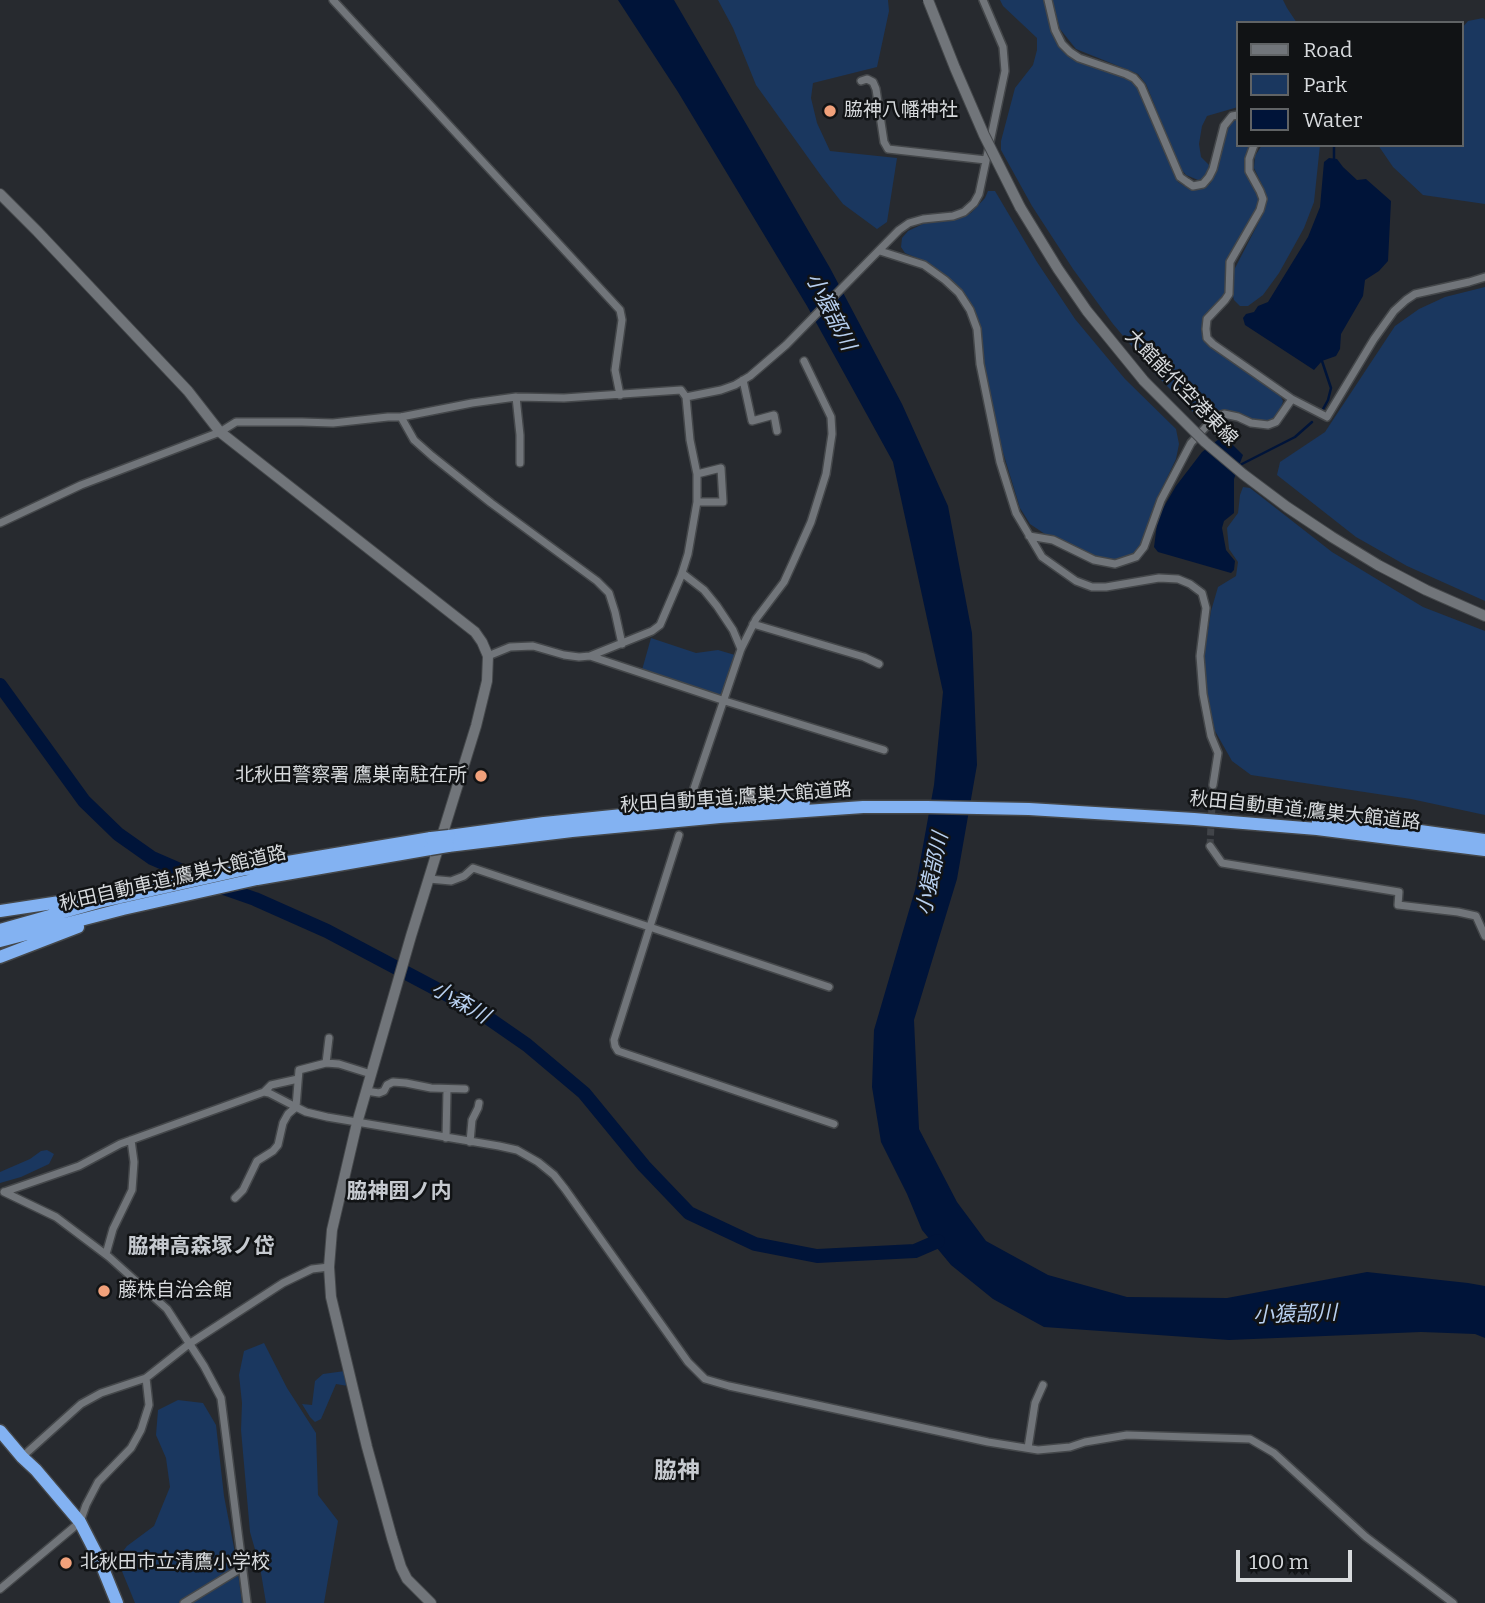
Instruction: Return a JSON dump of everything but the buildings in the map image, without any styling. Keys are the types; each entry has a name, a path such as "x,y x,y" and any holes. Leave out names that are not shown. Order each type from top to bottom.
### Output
{"highway":[{"name":"秋田自動車道;鷹巣大館道路","path":"0,941 192,880 448,841 863,804 1189,810 1413,830 1485,840"},
{"name":"秋田自動車道;鷹巣大館道路","path":"1030,805 1375,836 1485,852"},
{"path":"1413,830 1485,834"},
{"name":"秋田自動車道;鷹巣大館道路","path":"0,930 118,904 206,890 298,865"},
{"path":"0,911 118,904"},
{"path":"0,957 118,904"},
{"path":"0,1430 80,1522 117,1603"}],"street":[{"path":"333,0 620,310 622,320 615,370 620,395"},
{"name":"大館能代空港東線","path":"928,0 984,135 1020,208 1087,311 1144,381 1205,442 1287,507 1378,565 1485,616"},
{"path":"686,397 721,390 750,376 786,345 909,223 953,216 964,212 974,203 979,194 1005,71 1003,47 983,0"},
{"path":"1048,0 1055,30 1062,44 1070,52 1079,58 1126,74 1141,86 1180,177 1187,183 1193,186 1203,184 1209,177 1224,126 1232,116 1236,115"},
{"path":"861,80 873,82 876,89 884,142 888,149 986,160"},
{"path":"1253,147 1249,159 1249,171 1261,191 1260,210 1230,262 1229,293 1226,300 1207,319 1207,338 1292,399 1327,417 1374,339 1394,311 1406,300 1415,294 1485,277"},
{"path":"0,194 188,391 220,432 475,632 488,656 487,681 479,716 394,991 357,1123 332,1230 329,1267 331,1297 367,1447 395,1548 407,1579 431,1603"},
{"path":"880,251 924,265 959,293 970,310 977,329 980,364 1000,462 1016,513 1042,557 1076,581 1092,587 1160,578 1178,579 1202,593 1206,608 1200,656 1203,694 1211,736 1218,753 1213,785"},
{"path":"690,800 741,649 753,624 783,582 794,560 811,522 826,474 832,434 831,417 804,361"},
{"path":"743,380 752,421 774,415 777,431"},
{"path":"0,523 81,485 220,432 236,422 333,423 401,417 516,397 564,398 681,390 686,397 690,440 697,474 697,502 688,554 660,625 652,631 590,656 564,655 533,646 510,647 488,656"},
{"path":"516,397 520,463"},
{"path":"1029,536 1053,540 1094,560 1104,562 1115,564 1136,557 1144,547 1161,500 1191,443 1215,416 1238,416 1251,423 1268,425 1276,422 1292,399"},
{"path":"401,417 414,440 432,456 597,581 609,593 622,643"},
{"path":"697,474 721,468 723,502 697,502"},
{"path":"682,573 704,590 718,606 741,649"},
{"path":"753,624 864,657 879,664"},
{"path":"590,656 884,750"},
{"path":"679,835 614,1040 615,1046 618,1051 834,1124"},
{"path":"1210,846 1222,863 1399,892 1398,905 1476,916 1485,936"},
{"path":"429,879 451,881 464,876 473,868 829,987"},
{"path":"326,1063 329,1038"},
{"path":"234,1198 243,1189 257,1161 278,1145 288,1114 296,1107 299,1070 326,1063 339,1064 371,1074"},
{"path":"2,1192 79,1166 120,1144 264,1092 271,1085 298,1079"},
{"path":"366,1091 379,1093 393,1082 447,1090 465,1089"},
{"path":"446,1138 447,1090"},
{"path":"264,1092 306,1112 517,1150 538,1162 554,1175 688,1362 705,1379 975,1439 1038,1450 1127,1436 1251,1439 1274,1453 1366,1537 1453,1603"},
{"path":"470,1142 472,1120 479,1103"},
{"path":"106,1254 113,1229 132,1190 134,1162 131,1140"},
{"path":"2,1192 56,1217 106,1254 167,1309 204,1366 220,1398 247,1603"},
{"path":"22,1457 81,1404 101,1393 146,1378 190,1344 292,1278 312,1269 329,1267"},
{"path":"0,1588 80,1522 98,1482 131,1448 141,1430 149,1405 146,1378"},
{"path":"1028,1448 1035,1403 1042,1385"},
{"path":"184,1603 243,1567"}],"green space":[{"path":"718,0 888,0 889,11 877,67 813,83 811,98 817,123 830,151 897,158 887,222 877,229 843,204 822,177 756,85 733,28"},
{"path":"1000,0 1045,0 1054,37 1068,55 1086,65 1129,79 1137,87 1178,182 1189,189 1200,189 1210,184 1227,129 1236,119 1236,147 1250,147 1245,160 1248,177 1258,194 1259,202 1227,262 1226,292 1223,299 1204,319 1202,330 1205,340 1280,395 1283,401 1280,411 1273,419 1263,421 1223,412 1202,421 1157,376 1113,324 1073,269 1032,206 1001,150 1015,88 1033,65 1037,50 1037,38"},
{"path":"1052,0 1283,0 1296,21 1236,21 1236,108 1207,116 1199,144 1201,157 1209,165 1203,179 1198,180 1186,175 1180,168 1146,84 1138,74 1076,49 1060,29"},
{"path":"1483,18 1485,20 1485,204 1423,195 1393,167 1379,147 1464,147 1464,26 1468,21"},
{"path":"1261,147 1320,147 1314,202 1304,228 1279,273 1263,295 1248,306 1240,306 1234,300 1231,288 1234,270 1264,212 1265,191 1254,168 1255,156"},
{"path":"988,191 995,191 1075,319 1125,379 1176,429 1179,444 1176,459 1155,503 1142,544 1133,555 1115,561 1096,558 1030,524 1020,508 998,436 982,356 981,327 969,301 952,281 929,263 905,253 901,247 902,238 908,231 925,223 957,219 971,213"},
{"path":"1485,287 1485,601 1407,566 1356,537 1277,475 1280,462 1325,432 1395,326 1419,309 1445,297"},
{"path":"1243,487 1250,488 1332,552 1423,607 1485,631 1485,815 1411,799 1251,775 1232,761 1215,731 1205,688 1204,656 1218,587 1236,576 1238,562 1229,549 1227,528 1238,513"},
{"path":"651,638 696,653 718,650 735,655 722,697 642,670"},
{"path":"47,1150 54,1154 49,1164 0,1183 0,1172"},
{"path":"264,1343 287,1388 316,1433 318,1495 338,1521 324,1603 266,1603 250,1532 239,1375 244,1351"},
{"path":"345,1371 348,1386 336,1384 321,1419 315,1422 302,1404 312,1405 315,1381 323,1374"},
{"path":"178,1400 203,1403 216,1425 224,1496 242,1603 135,1603 117,1559 127,1546 154,1526 170,1487 166,1458 156,1435 158,1410"}],"water":[{"name":"小猿部川","path":"618,0 674,0 830,268 902,404 948,506 972,633 977,765 957,879 914,1020 919,1129 957,1202 986,1241 1048,1275 1127,1297 1227,1298 1367,1272 1485,1286 1485,1338 1475,1334 1421,1332 1229,1340 1044,1327 993,1299 951,1265 922,1230 881,1142 872,1087 874,1030 915,890 934,785 943,692 893,462 807,306 678,92"},
{"path":"1329,158 1337,159 1357,180 1366,179 1391,201 1388,261 1365,280 1363,296 1341,334 1340,349 1336,356 1322,361 1314,370 1245,325 1243,318 1268,302 1308,237 1320,207 1324,162"},
{"path":"1219,439 1230,442 1243,455 1234,479 1234,513 1224,521 1222,528 1226,550 1235,561 1231,573 1158,552 1154,547 1158,517 1176,486 1202,452"}],"waterway":[{"path":"1334,147 1334,159"},
{"path":"1322,361 1331,388 1322,411"},
{"path":"1238,466 1295,437 1312,422"},
{"name":"小森川","path":"0,685 84,801 118,834 152,858 327,931 478,1011 527,1045 584,1093 644,1166 689,1213 755,1244 817,1256 915,1251 938,1241"}],"tunnel":[{"path":"1210,846 1213,785"}],"place":[{"name":"脇神八幡神社","path":"830,111"},
{"name":"北秋田警察署 鷹巣南駐在所","path":"481,776"},
{"name":"藤株自治会館","path":"104,1291"},
{"name":"北秋田市立清鷹小学校","path":"66,1563"}],"district":[{"name":"脇神囲ノ内","path":"399,1192"},
{"name":"脇神高森塚ノ岱","path":"201,1247"},
{"name":"脇神","path":"677,1472"}]}
